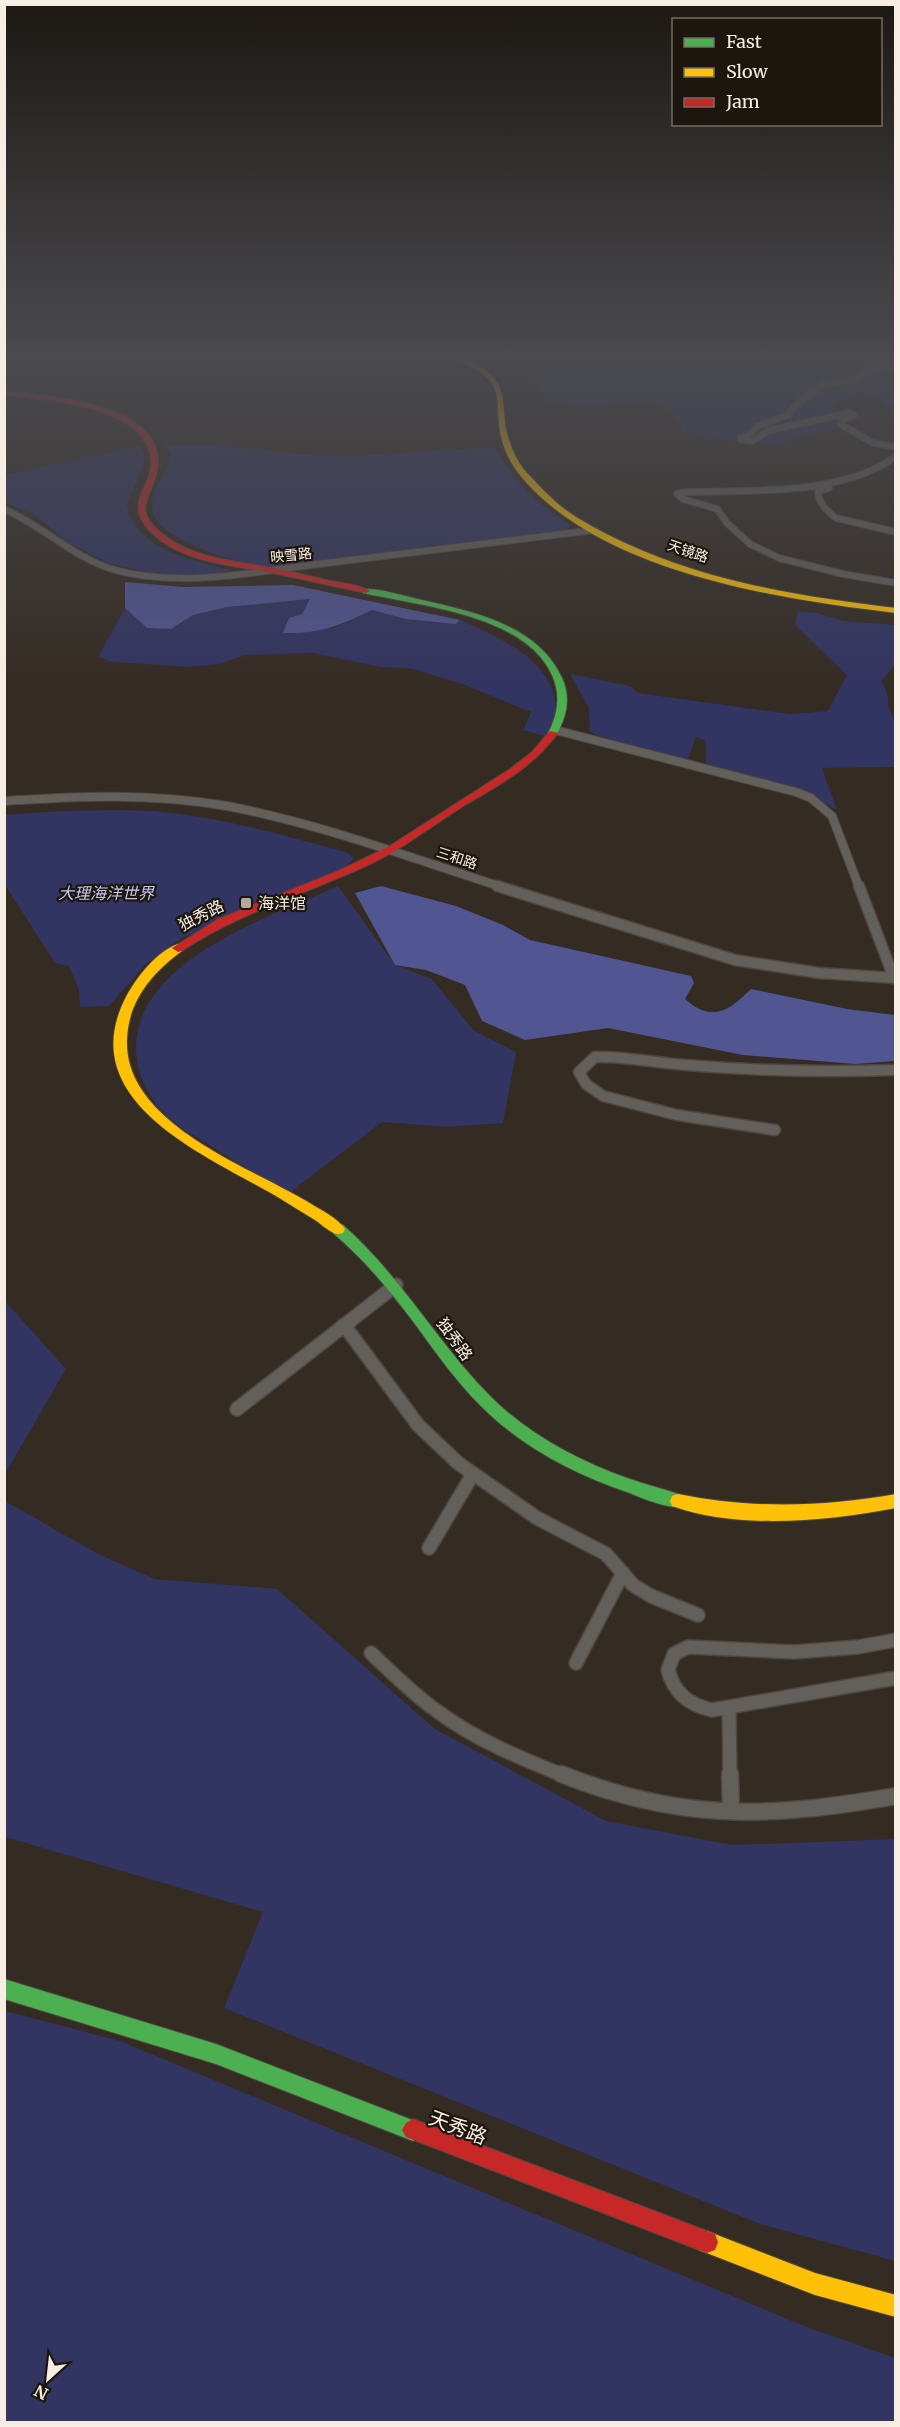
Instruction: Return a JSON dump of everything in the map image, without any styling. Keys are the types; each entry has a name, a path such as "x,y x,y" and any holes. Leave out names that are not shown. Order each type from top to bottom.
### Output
{"street":[{"name":"独秀路","path":"152,472 142,492 140,503 143,517 149,525 168,540 190,551 450,610 490,623 520,636 547,657 561,679 565,702 555,730 539,750 516,769 390,851 231,918 177,947 148,973 132,995 122,1017 118,1042 121,1063 127,1080 141,1102 158,1119 206,1152 281,1193 336,1227 368,1254 396,1285 472,1387 541,1442 613,1481 688,1505 752,1514 804,1515 842,1512 896,1501"},
{"name":"天镜路","path":"523,472 552,503 595,530 657,558 734,583 799,598 896,611"},
{"path":"864,472 838,481 794,488 677,494 683,499 717,509 727,523 750,544 779,558 843,574 896,583"},
{"path":"838,481 836,486 817,492 828,513 840,521 881,527 896,532"},
{"name":"映雪路","path":"4,509 27,520 79,556 123,572 181,578 267,570 595,530"},
{"path":"555,730 796,792 822,806 832,816 895,978"},
{"name":"三和路","path":"4,801 96,795 160,798 225,806 300,822 656,937 735,960 819,973 895,978"},
{"path":"775,1130 677,1115 603,1096 586,1084 579,1072 595,1057 619,1056 684,1065 790,1071 896,1070"},
{"path":"237,1409 396,1285"},
{"path":"344,1325 418,1425 438,1446 473,1474 537,1518 606,1554 633,1585 651,1596 698,1615"},
{"path":"429,1548 473,1474"},
{"path":"576,1663 623,1573"},
{"path":"896,1640 858,1647 794,1652 680,1648 674,1653 668,1670 669,1678 684,1698 701,1708 712,1710 896,1678"},
{"path":"371,1653 406,1688 440,1714 477,1736 536,1764 640,1800 691,1810 732,1811 817,1809 896,1796"},
{"path":"729,1707 732,1811"},
{"name":"天秀路","path":"4,1989 216,2054 804,2280 896,2306"}],"green space":[{"path":"18,472 140,472 127,505 132,521 142,533 168,551 230,570 230,573 165,576 108,563 69,543 34,514 5,503 5,475"},
{"path":"164,472 511,472 546,508 569,524 566,533 312,564 263,566 208,552 173,535 161,525 154,515 152,505 155,490"},
{"path":"311,599 302,614 289,618 284,633 337,627 372,610 406,619 456,624 460,620 507,643 535,664 546,678 553,693 556,714 548,737 523,730 531,712 462,684 410,668 381,667 313,653 245,655 219,664 191,667 113,662 98,657 125,608 147,628 171,629 193,615 227,607"},
{"path":"798,611 817,613 843,621 895,625 895,664 882,681 888,697 888,706 895,722 895,767 822,768 837,810 808,794 706,765 706,741 696,737 688,760 596,735 590,731 589,708 570,674 630,686 638,693 790,714 828,711 847,675 795,625"},
{"name":"大理海洋世界","path":"125,810 186,815 255,828 346,852 353,857 353,860 340,870 182,938 146,964 109,1006 80,1007 79,990 69,966 55,963 5,885 5,815"},
{"path":"338,886 395,965 432,979 473,1030 516,1052 503,1123 447,1127 382,1122 289,1193 184,1130 170,1119 156,1104 145,1086 138,1067 136,1047 142,1016 159,989 183,965 245,927"},
{"path":"5,1301 66,1369 5,1474"},
{"path":"5,1501 98,1554 155,1579 277,1589 435,1729 606,1821 732,1845 895,1839 895,2261 760,2224 224,2008 263,1912 5,1837"},
{"path":"5,2011 120,2041 804,2326 895,2358 895,2422 5,2422"}],"shaded area":[{"path":"125,582 183,587 293,585 460,620 456,624 406,619 372,610 329,628 283,633 289,618 302,614 310,599 227,607 193,615 171,629 147,628 125,608"},
{"path":"381,886 456,906 503,925 530,940 691,976 694,983 685,999 704,1011 720,1011 728,1008 751,989 847,1009 895,1015 895,1061 855,1064 743,1055 608,1028 525,1040 482,1021 465,985 426,970 395,965 355,893"}],"traffic: fast":[{"path":"366,591 418,601 479,617 507,629 532,644 551,662 561,685 562,710 553,733"},
{"path":"338,1229 391,1283 467,1381 510,1423 563,1457 592,1471 678,1501"},
{"path":"4,1989 216,2054 413,2130"}],"traffic: slow":[{"path":"522,472 555,505 596,533 644,555 695,573 748,587 800,598 896,611"},
{"path":"178,948 150,972 135,992 124,1015 120,1055 128,1080 143,1103 187,1140 290,1198 338,1229"},
{"path":"678,1501 732,1511 760,1513 841,1510 896,1501"},
{"path":"707,2242 815,2284 896,2306"}],"traffic: jam":[{"path":"152,472 143,495 142,511 152,529 178,548 210,559 366,591"},
{"path":"178,948 199,934 245,911 342,873 392,849 514,771 536,754 553,733"},
{"path":"413,2130 707,2242"}],"place":[{"name":"海洋馆","path":"246,903"}]}
